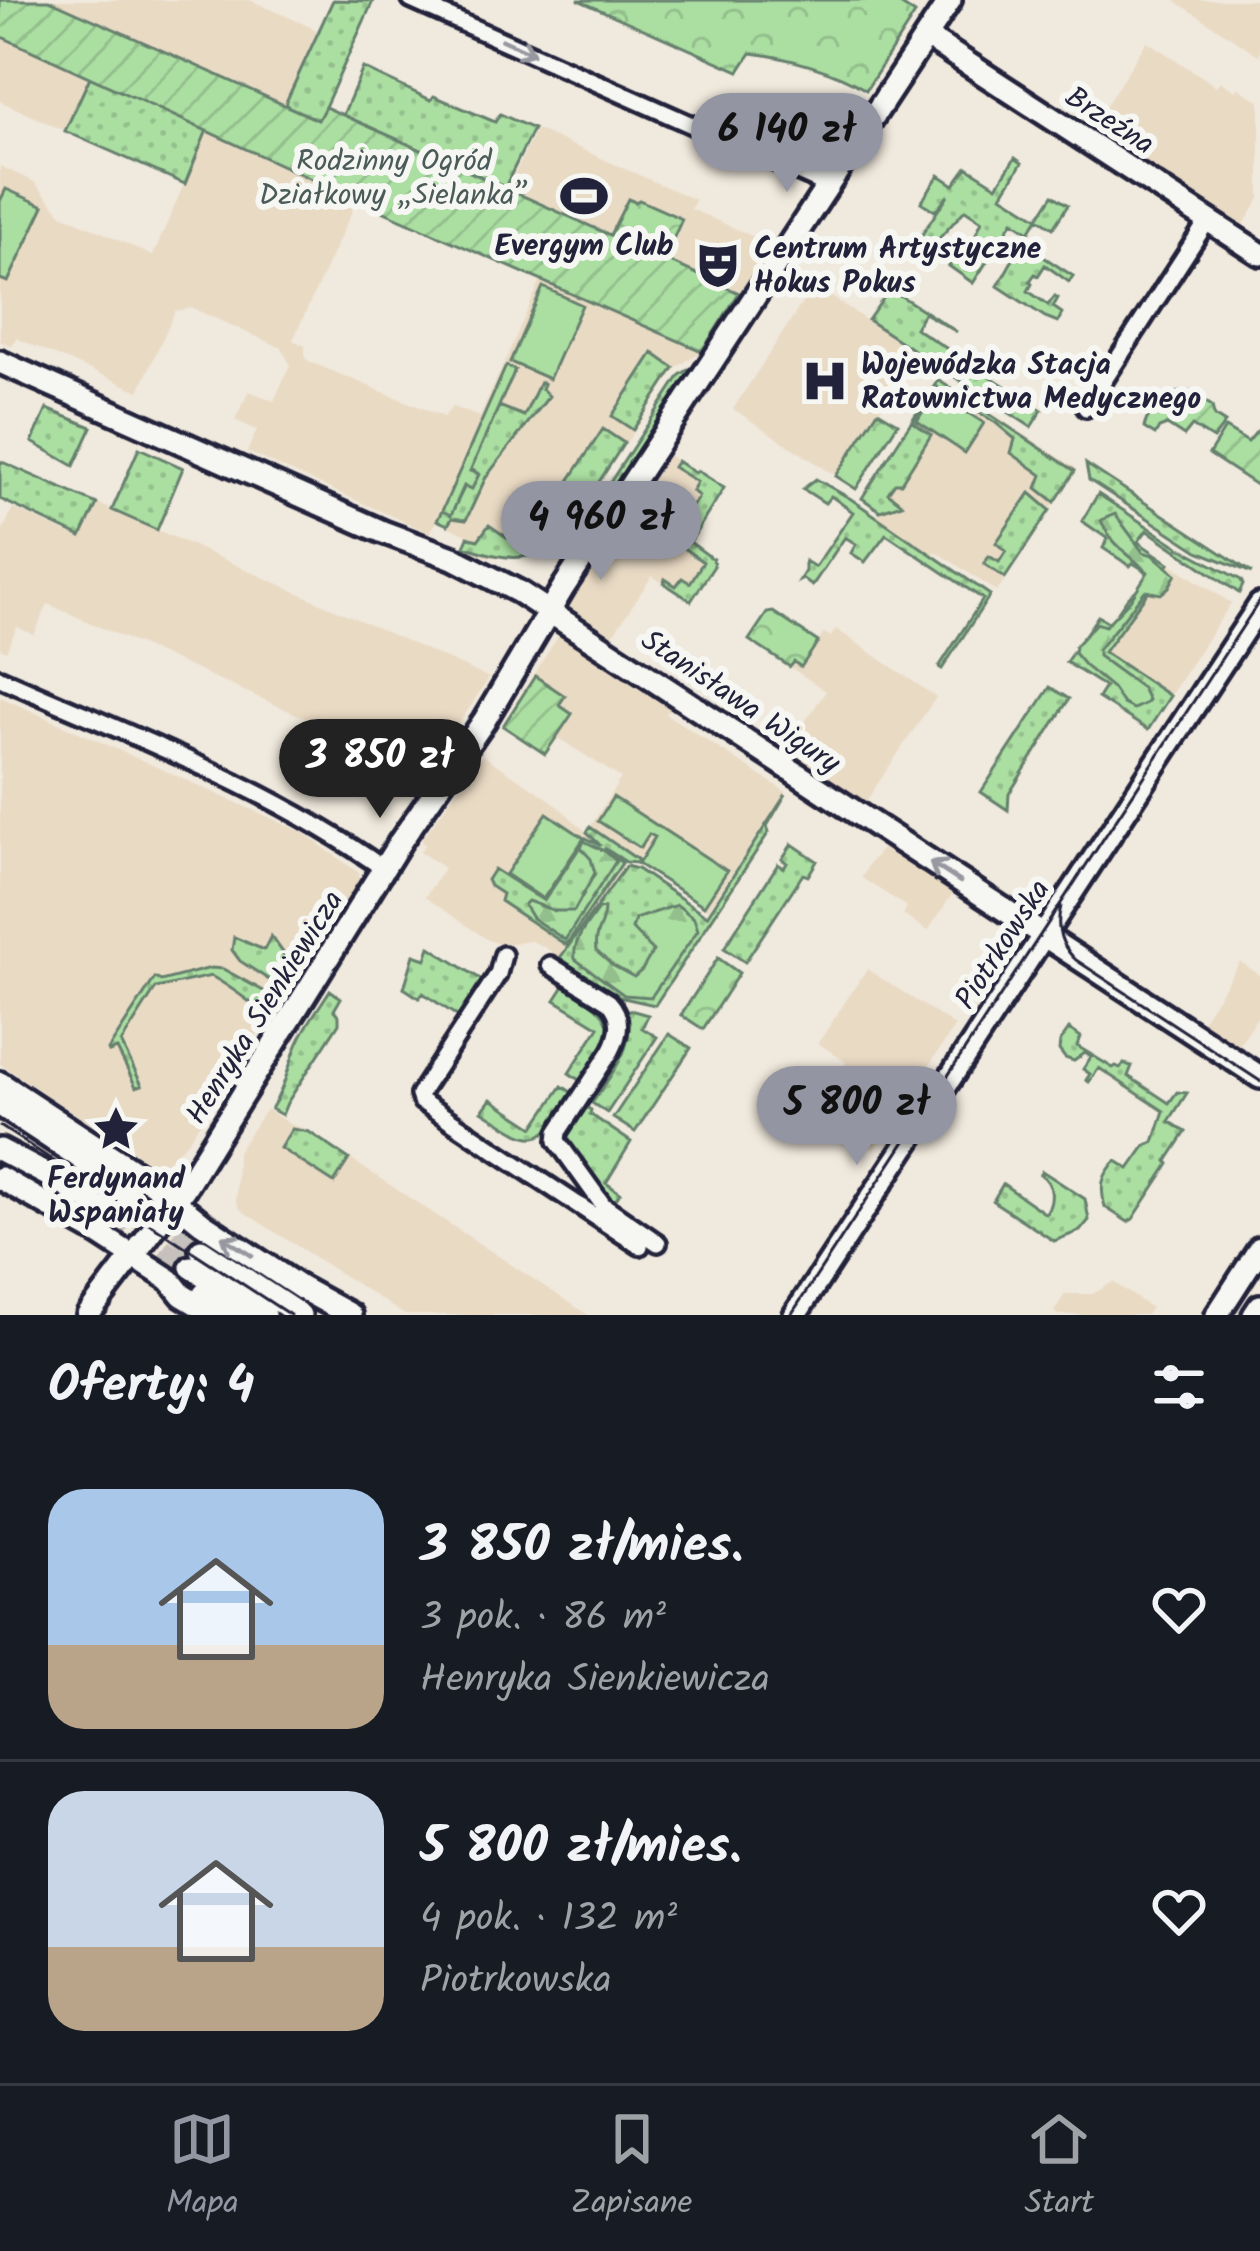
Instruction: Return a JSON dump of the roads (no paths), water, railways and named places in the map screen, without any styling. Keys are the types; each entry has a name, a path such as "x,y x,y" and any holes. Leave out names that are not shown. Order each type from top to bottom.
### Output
{"street":[{"path":"411,0 829,186"},
{"name":"Henryka Sienkiewicza","path":"88,1315 175,1202 234,1113 550,610 950,0"},
{"name":"Brzeźna","path":"927,37 1260,254"},
{"path":"1086,408 1208,220"},
{"name":"Stanisława Wigury","path":"0,362 383,532 453,557 550,610 1260,1077"},
{"name":"Piotrkowska","path":"795,1315 1260,605"},
{"path":"0,678 278,804 384,869"},
{"path":"502,955 498,974 419,1095 421,1101 649,1244 603,1205 557,1141 558,1132 617,1040 619,1023 609,1003 550,965"},
{"path":"0,1084 155,1185 200,1222 350,1315"},
{"path":"0,1105 126,1194"},
{"path":"0,1150 111,1215"},
{"path":"0,1178 170,1280 182,1294 215,1315"},
{"path":"1216,1315 1260,1248"},
{"path":"265,1315 196,1258 300,1315"},
{"path":"170,1280 189,1284 237,1315"},
{"path":"301,1288 333,1315"},
{"path":"1254,1315 1260,1306"}],"tunnel":[{"path":"126,1194 201,1250"},
{"path":"111,1215 191,1267"}],"tram line":[{"path":"791,1315 1260,600"},
{"path":"1061,906 1060,936 1076,960 1260,1081"},
{"path":"0,1126 290,1315"},
{"path":"1231,1315 1260,1270"}],"place":[{"name":"Evergym Club","path":"584,196"},
{"name":"Centrum Artystyczne Hokus Pokus","path":"718,265"},
{"name":"Wojewódzka Stacja Ratownictwa Medycznego","path":"825,381"},
{"name":"Ferdynand Wspaniały","path":"116,1129"}],"park label":[{"name":"Rodzinny Ogród Działkowy „Sielanka”","path":"394,178"}]}
